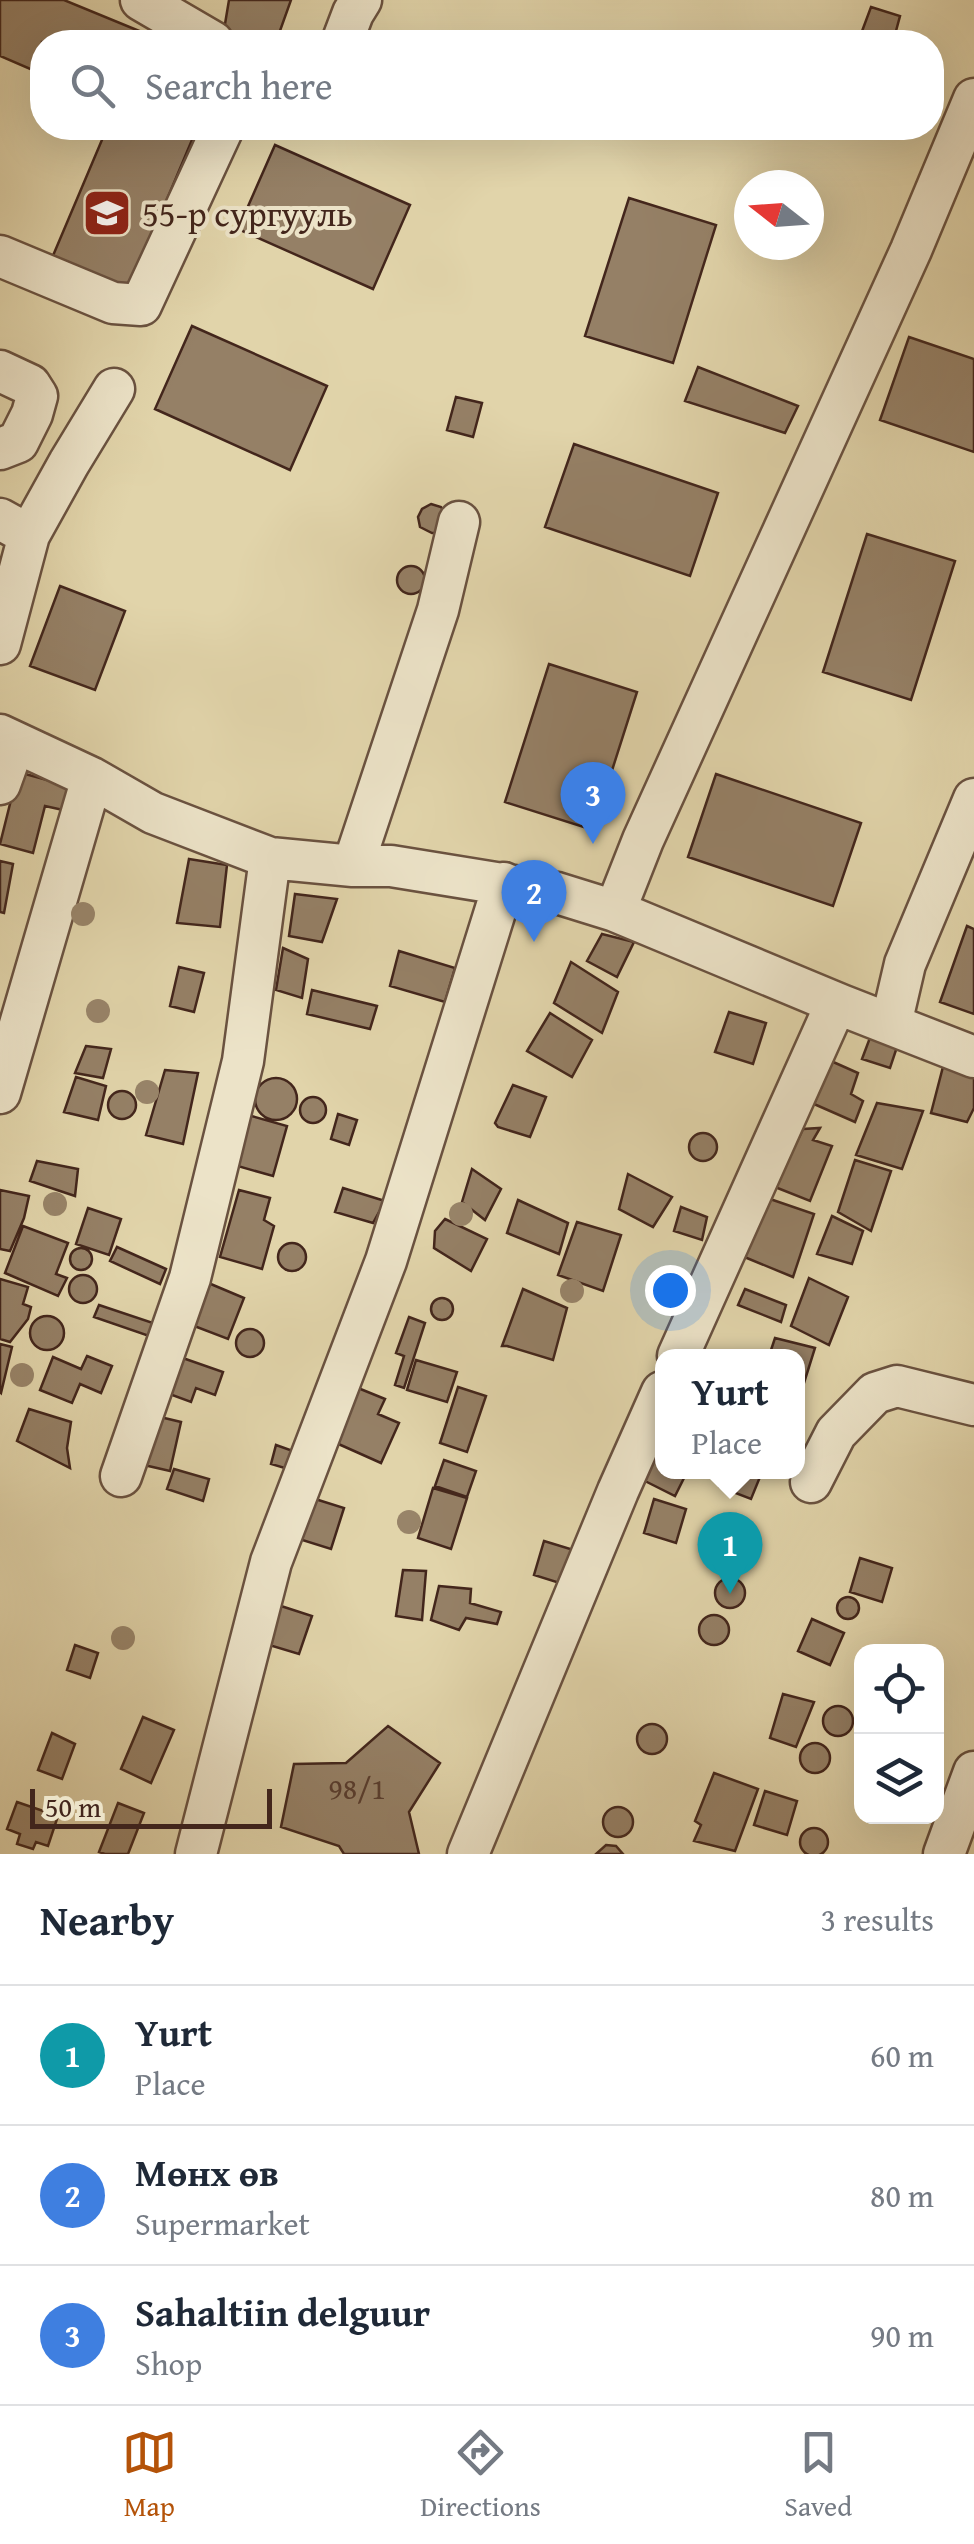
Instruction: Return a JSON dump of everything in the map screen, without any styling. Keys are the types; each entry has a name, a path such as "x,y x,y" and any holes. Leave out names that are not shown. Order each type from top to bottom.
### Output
{"street":[{"path":"141,0 192,30"},
{"path":"347,30 361,0"},
{"path":"615,911 911,250 974,99"},
{"path":"0,256 112,303 141,305 217,140"},
{"path":"0,371 30,384 37,396 18,442 0,449"},
{"path":"0,644 14,527 69,462 114,389"},
{"path":"353,866 438,610 458,522"},
{"path":"0,784 7,739 92,778 154,814 270,858 391,866 557,892 615,911 974,1057"},
{"path":"0,1094 92,778"},
{"path":"891,1024 905,964 974,799"},
{"path":"122,1476 190,1278 243,1061 270,858"},
{"path":"196,1854 271,1562 386,1261 504,883"},
{"path":"681,1349 831,1014 841,1005"},
{"path":"811,1482 836,1434 874,1393 897,1386 974,1406"},
{"path":"468,1854 655,1408"},
{"path":"944,1854 974,1772"}],"building":[{"path":"0,0 64,0 137,30 30,30 30,69 0,56"},
{"path":"229,0 291,0 280,30 224,30"},
{"path":"871,7 900,16 896,30 862,30"},
{"path":"102,140 192,140 129,290 52,258"},
{"path":"275,145 410,205 373,289 238,229"},
{"path":"629,198 716,225 673,363 585,336"},
{"path":"192,326 327,386 290,470 155,409"},
{"path":"909,337 974,359 974,452 880,420"},
{"path":"698,367 798,406 785,433 685,401"},
{"path":"456,397 482,403 473,437 447,430"},
{"path":"574,444 718,493 690,576 545,527"},
{"path":"431,504 444,511 436,533 420,527 418,517"},
{"path":"867,534 955,561 911,700 823,672"},
{"path":"411,566 421,570 425,580 421,590 411,594 401,590 397,580 401,570"},
{"path":"60,586 125,611 95,690 30,666"},
{"path":"549,664 637,692 593,830 505,802"},
{"path":"18,772 69,786 63,810 45,806 33,853 0,844"},
{"path":"716,774 861,823 833,906 688,857"},
{"path":"189,859 227,865 220,927 177,923"},
{"path":"0,861 13,864 4,913 0,912"},
{"path":"295,894 337,899 322,942 289,936"},
{"path":"967,926 974,929 974,1014 940,1002"},
{"path":"602,934 634,942 617,977 587,961"},
{"path":"283,948 308,959 302,998 276,990"},
{"path":"399,951 455,968 445,1002 390,986"},
{"path":"571,962 618,992 602,1033 554,1003"},
{"path":"179,967 204,973 194,1012 170,1006"},
{"path":"312,990 377,1006 370,1029 307,1014"},
{"path":"729,1012 766,1023 753,1064 715,1052"},
{"path":"550,1013 592,1040 572,1077 527,1051"},
{"path":"871,1035 898,1044 890,1068 862,1059"},
{"path":"86,1046 111,1049 103,1078 75,1073"},
{"path":"831,1061 858,1073 851,1094 863,1101 855,1122 814,1104"},
{"path":"944,1063 974,1074 974,1108 967,1122 931,1113"},
{"path":"165,1070 198,1073 183,1144 146,1135"},
{"path":"76,1077 106,1086 98,1120 64,1112"},
{"path":"276,1078 291,1084 297,1099 291,1114 276,1120 261,1114 255,1099 261,1084"},
{"path":"513,1085 546,1097 530,1137 495,1123"},
{"path":"122,1091 132,1095 136,1105 132,1115 122,1119 112,1115 108,1105 112,1095"},
{"path":"313,1097 322,1101 326,1110 322,1119 313,1123 304,1119 300,1110 304,1101"},
{"path":"877,1103 923,1111 902,1169 856,1155"},
{"path":"338,1114 357,1120 349,1145 331,1139"},
{"path":"248,1115 287,1126 273,1176 234,1165"},
{"path":"820,1128 813,1140 832,1146 810,1201 775,1187 803,1129"},
{"path":"703,1133 713,1137 717,1147 713,1157 703,1161 693,1157 689,1147 693,1137"},
{"path":"855,1160 891,1171 871,1231 838,1212"},
{"path":"37,1161 78,1169 75,1196 30,1181"},
{"path":"472,1169 501,1189 485,1220 462,1202"},
{"path":"628,1174 672,1197 653,1227 619,1209"},
{"path":"343,1188 385,1201 373,1223 335,1212"},
{"path":"0,1190 29,1196 10,1251 0,1249"},
{"path":"239,1190 270,1198 264,1220 274,1226 262,1269 220,1257"},
{"path":"770,1199 814,1214 793,1277 742,1256"},
{"path":"518,1200 568,1223 559,1254 507,1233"},
{"path":"681,1207 707,1217 702,1240 674,1231"},
{"path":"88,1208 121,1219 109,1255 76,1244"},
{"path":"832,1216 863,1231 852,1264 817,1254"},
{"path":"445,1219 487,1239 471,1271 434,1248 435,1231"},
{"path":"577,1222 621,1235 603,1291 558,1275"},
{"path":"23,1226 68,1243 56,1274 67,1278 58,1296 5,1273"},
{"path":"292,1243 302,1247 306,1257 302,1267 292,1271 282,1267 278,1257 282,1247"},
{"path":"117,1247 166,1269 160,1284 110,1261"},
{"path":"81,1248 89,1251 89,1267 81,1270 73,1267 70,1259 73,1251"},
{"path":"83,1275 93,1279 97,1289 93,1299 83,1303 73,1299 69,1289 73,1279"},
{"path":"809,1278 848,1297 829,1345 791,1326"},
{"path":"0,1279 28,1287 23,1304 31,1307 28,1319 10,1342 0,1339"},
{"path":"206,1282 244,1298 228,1339 189,1324"},
{"path":"523,1289 567,1308 553,1360 502,1346"},
{"path":"745,1289 786,1305 781,1322 738,1305"},
{"path":"442,1298 453,1309 442,1320 431,1309"},
{"path":"99,1305 153,1323 149,1336 94,1317"},
{"path":"47,1316 59,1321 64,1333 59,1345 47,1350 35,1345 30,1333 35,1321"},
{"path":"409,1317 425,1323 404,1388 395,1385 404,1356 396,1353"},
{"path":"250,1329 260,1333 264,1343 260,1353 250,1357 240,1353 236,1343 240,1333"},
{"path":"775,1338 815,1348 805,1380 805,1349 771,1349"},
{"path":"0,1344 12,1347 1,1393 0,1392"},
{"path":"87,1356 112,1366 101,1393 80,1384 72,1403 40,1390 53,1357 81,1369"},
{"path":"177,1356 223,1372 215,1395 196,1388 191,1402 164,1392"},
{"path":"416,1360 457,1372 447,1402 407,1390"},
{"path":"458,1387 486,1396 467,1452 440,1443"},
{"path":"358,1388 385,1399 378,1414 399,1423 381,1463 334,1442"},
{"path":"29,1409 71,1422 67,1448 70,1468 17,1441"},
{"path":"156,1416 181,1422 170,1471 144,1465"},
{"path":"276,1445 293,1451 288,1469 271,1464"},
{"path":"655,1457 655,1479 684,1479 675,1496 645,1481"},
{"path":"444,1460 476,1471 467,1497 435,1486"},
{"path":"174,1469 209,1479 203,1501 167,1489"},
{"path":"723,1479 759,1479 751,1499 720,1487"},
{"path":"433,1488 467,1498 451,1549 418,1538"},
{"path":"312,1498 344,1508 331,1549 299,1539"},
{"path":"654,1499 686,1509 676,1543 644,1533"},
{"path":"738,1537 752,1546 753,1552 744,1566 738,1567 724,1558 723,1552 732,1538"},
{"path":"544,1541 577,1551 566,1585 534,1575"},
{"path":"860,1558 892,1568 882,1602 850,1592"},
{"path":"403,1570 426,1571 422,1620 396,1616"},
{"path":"730,1578 744,1587 745,1593 736,1607 730,1608 716,1599 715,1593 724,1579"},
{"path":"439,1586 471,1589 470,1603 501,1612 497,1624 466,1618 459,1630 431,1620"},
{"path":"848,1597 856,1600 856,1616 848,1619 840,1616 837,1608 840,1600"},
{"path":"281,1606 312,1616 299,1654 269,1645"},
{"path":"714,1615 728,1624 729,1630 720,1644 714,1645 700,1636 699,1630 708,1616"},
{"path":"812,1619 844,1633 830,1665 798,1651"},
{"path":"75,1645 98,1653 90,1678 67,1670"},
{"path":"783,1694 814,1702 796,1747 770,1738"},
{"path":"838,1706 852,1715 853,1721 844,1735 838,1736 824,1727 823,1721 832,1707"},
{"path":"143,1717 174,1730 151,1783 121,1769"},
{"path":"652,1724 666,1733 667,1739 658,1753 652,1754 638,1745 637,1739 646,1725"},
{"path":"388,1726 440,1763 409,1812 419,1854 344,1854 339,1846 281,1827 294,1764 346,1763"},
{"path":"52,1733 75,1744 62,1779 38,1770"},
{"path":"815,1743 829,1752 830,1758 821,1772 815,1773 801,1764 800,1758 809,1744"},
{"path":"714,1773 758,1789 735,1851 694,1841 701,1825 695,1821"},
{"path":"765,1791 797,1801 787,1835 754,1825"},
{"path":"17,1802 58,1816 48,1846 36,1842 33,1849 17,1844 20,1834 7,1829"},
{"path":"118,1803 144,1813 128,1854 105,1854 99,1852"},
{"path":"618,1807 632,1816 633,1822 624,1836 618,1837 604,1828 603,1822 612,1808"},
{"path":"809,1829 819,1829 827,1837 827,1847 821,1854 807,1854 801,1847 801,1837"},
{"path":"606,1845 616,1846 623,1854 596,1854"}],"place":[{"name":"55-р сургууль","path":"107,213"},
{"name":"Sahaltiin delguur","path":"593,844"},
{"name":"Мөнх өв","path":"534,942"},
{"name":"Yurt","path":"730,1594"}]}
